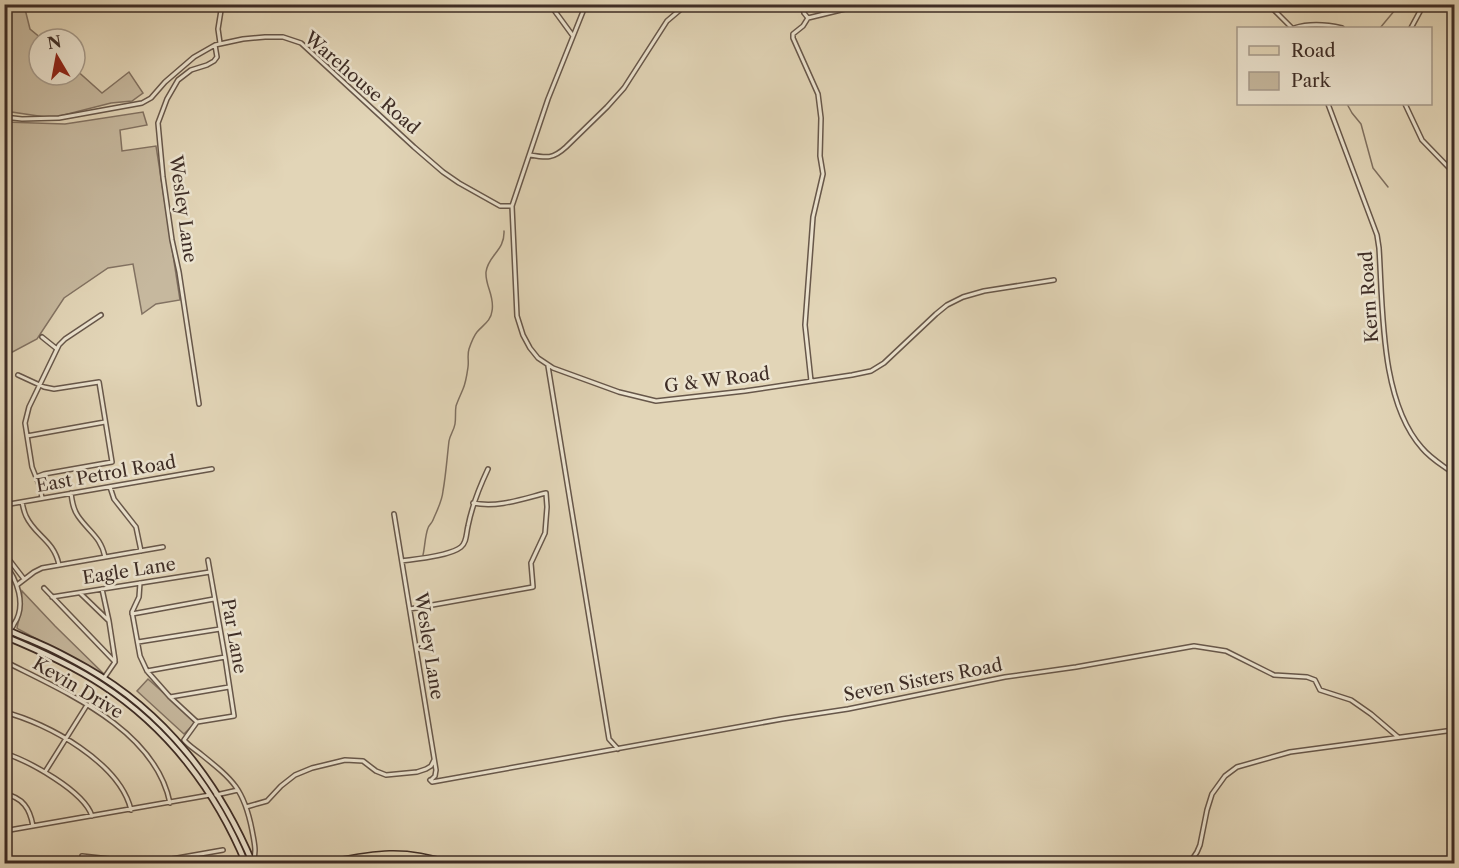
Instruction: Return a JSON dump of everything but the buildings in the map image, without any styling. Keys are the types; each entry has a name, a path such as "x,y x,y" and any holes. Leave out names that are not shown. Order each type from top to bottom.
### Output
{"main road":[{"path":"7,630 37,642 104,678 154,717 176,739 218,794 253,863"},
{"path":"5,636 35,648 82,673 112,692 140,714 171,744 211,795 246,864"},
{"path":"112,692 124,692"},
{"path":"324,864 393,853 427,857 448,864"},
{"path":"360,864 394,860 427,864"}],"street":[{"path":"220,43 218,29 222,4"},
{"path":"552,4 557,15 573,36"},
{"name":"G & W Road","path":"586,4 548,99 512,206 517,316 530,348 538,358 553,368 619,392 656,401 745,392 871,371 885,363 947,305 963,297 984,291 1054,280"},
{"path":"530,155 551,157 560,153 616,97 666,21 687,4"},
{"path":"802,4 808,18"},
{"path":"1268,4 1292,27"},
{"path":"1412,27 1424,4"},
{"path":"811,381 806,321 813,217 823,174 820,156 821,118 818,94 792,36 808,18 849,8"},
{"path":"1297,27 1310,24 1336,27"},
{"name":"Warehouse Road","path":"4,117 59,118 142,103 151,98 194,57 215,45 243,39 283,37 301,43 443,172 500,206 512,206"},
{"name":"Wesley Lane","path":"199,404 163,177 159,123 167,99 178,80 191,70 214,62 217,57 215,45"},
{"name":"Kern Road","path":"1328,105 1372,220 1378,242 1384,326 1390,375 1397,405 1420,446 1455,474"},
{"path":"1405,105 1422,140 1455,173"},
{"path":"42,498 32,467 26,417 57,349 65,339 101,315"},
{"path":"42,337 57,349"},
{"path":"548,364 609,739 618,749"},
{"path":"18,375 40,385 59,389 99,382 112,462 36,477"},
{"path":"27,436 105,422"},
{"name":"East Petrol Road","path":"4,505 212,469"},
{"path":"402,561 443,554 462,547 467,537 473,503 488,469"},
{"path":"110,486 114,499 136,527 141,551"},
{"path":"71,493 75,511 100,541 105,557"},
{"path":"410,609 533,588 531,563 545,533 546,493 502,503 473,503"},
{"path":"22,502 27,518 53,549 59,565"},
{"name":"Wesley Lane","path":"394,514 436,772 430,780"},
{"path":"17,585 38,570 163,547"},
{"path":"4,554 24,579"},
{"name":"Par Lane","path":"197,722 234,716 208,560"},
{"path":"4,563 17,585 20,601 15,624 7,630 5,636"},
{"name":"Eagle Lane","path":"52,597 210,572"},
{"path":"140,583 140,597 132,614 140,656 147,671 197,722 184,740 228,777 238,790 249,814 255,847 253,863"},
{"path":"44,588 116,662"},
{"path":"102,589 116,662 104,678"},
{"path":"80,592 109,621"},
{"path":"132,614 214,599"},
{"path":"138,642 219,629"},
{"name":"Seven Sisters Road","path":"430,780 432,782 848,709 1005,677 1194,646 1226,651 1274,675 1307,677 1315,680 1320,690 1351,700 1398,737"},
{"path":"147,671 225,657"},
{"name":"Kevin Drive","path":"4,661 87,705 122,731 150,758 163,779 170,803"},
{"path":"170,697 229,687"},
{"path":"45,772 87,705"},
{"path":"4,712 31,720 66,739 93,758 114,777 125,792 131,810"},
{"path":"1189,864 1200,845 1206,810 1212,794 1225,776 1237,767 1290,752 1455,730"},
{"path":"4,753 45,772 62,784 88,807 92,816"},
{"path":"246,807 267,801 295,775 312,768 345,760 363,761 386,775 417,772 431,766 434,760"},
{"path":"4,831 238,790"},
{"path":"4,794 17,798 25,804 33,826"},
{"path":"82,856 155,863 223,850"}],"green space":[{"path":"4,5 24,5 30,27 27,27 27,87 87,87 87,80 102,93 129,72 143,93 132,101 111,103 52,118 5,111"},
{"path":"143,112 147,125 120,130 122,151 156,146 180,300 156,304 142,314 133,264 108,268 64,298 37,339 5,356 5,122 65,124"},
{"path":"22,591 55,626 106,676 17,628"},
{"path":"148,679 196,722 184,734 137,691"}],"waterway":[{"path":"1381,27 1400,4"},
{"path":"1348,105 1361,124 1373,168 1388,187"},
{"path":"423,555 426,534 442,495 449,441 455,424 456,406 466,378 469,349 472,340 488,320 493,306 487,282 487,266 502,243 504,231"}]}
